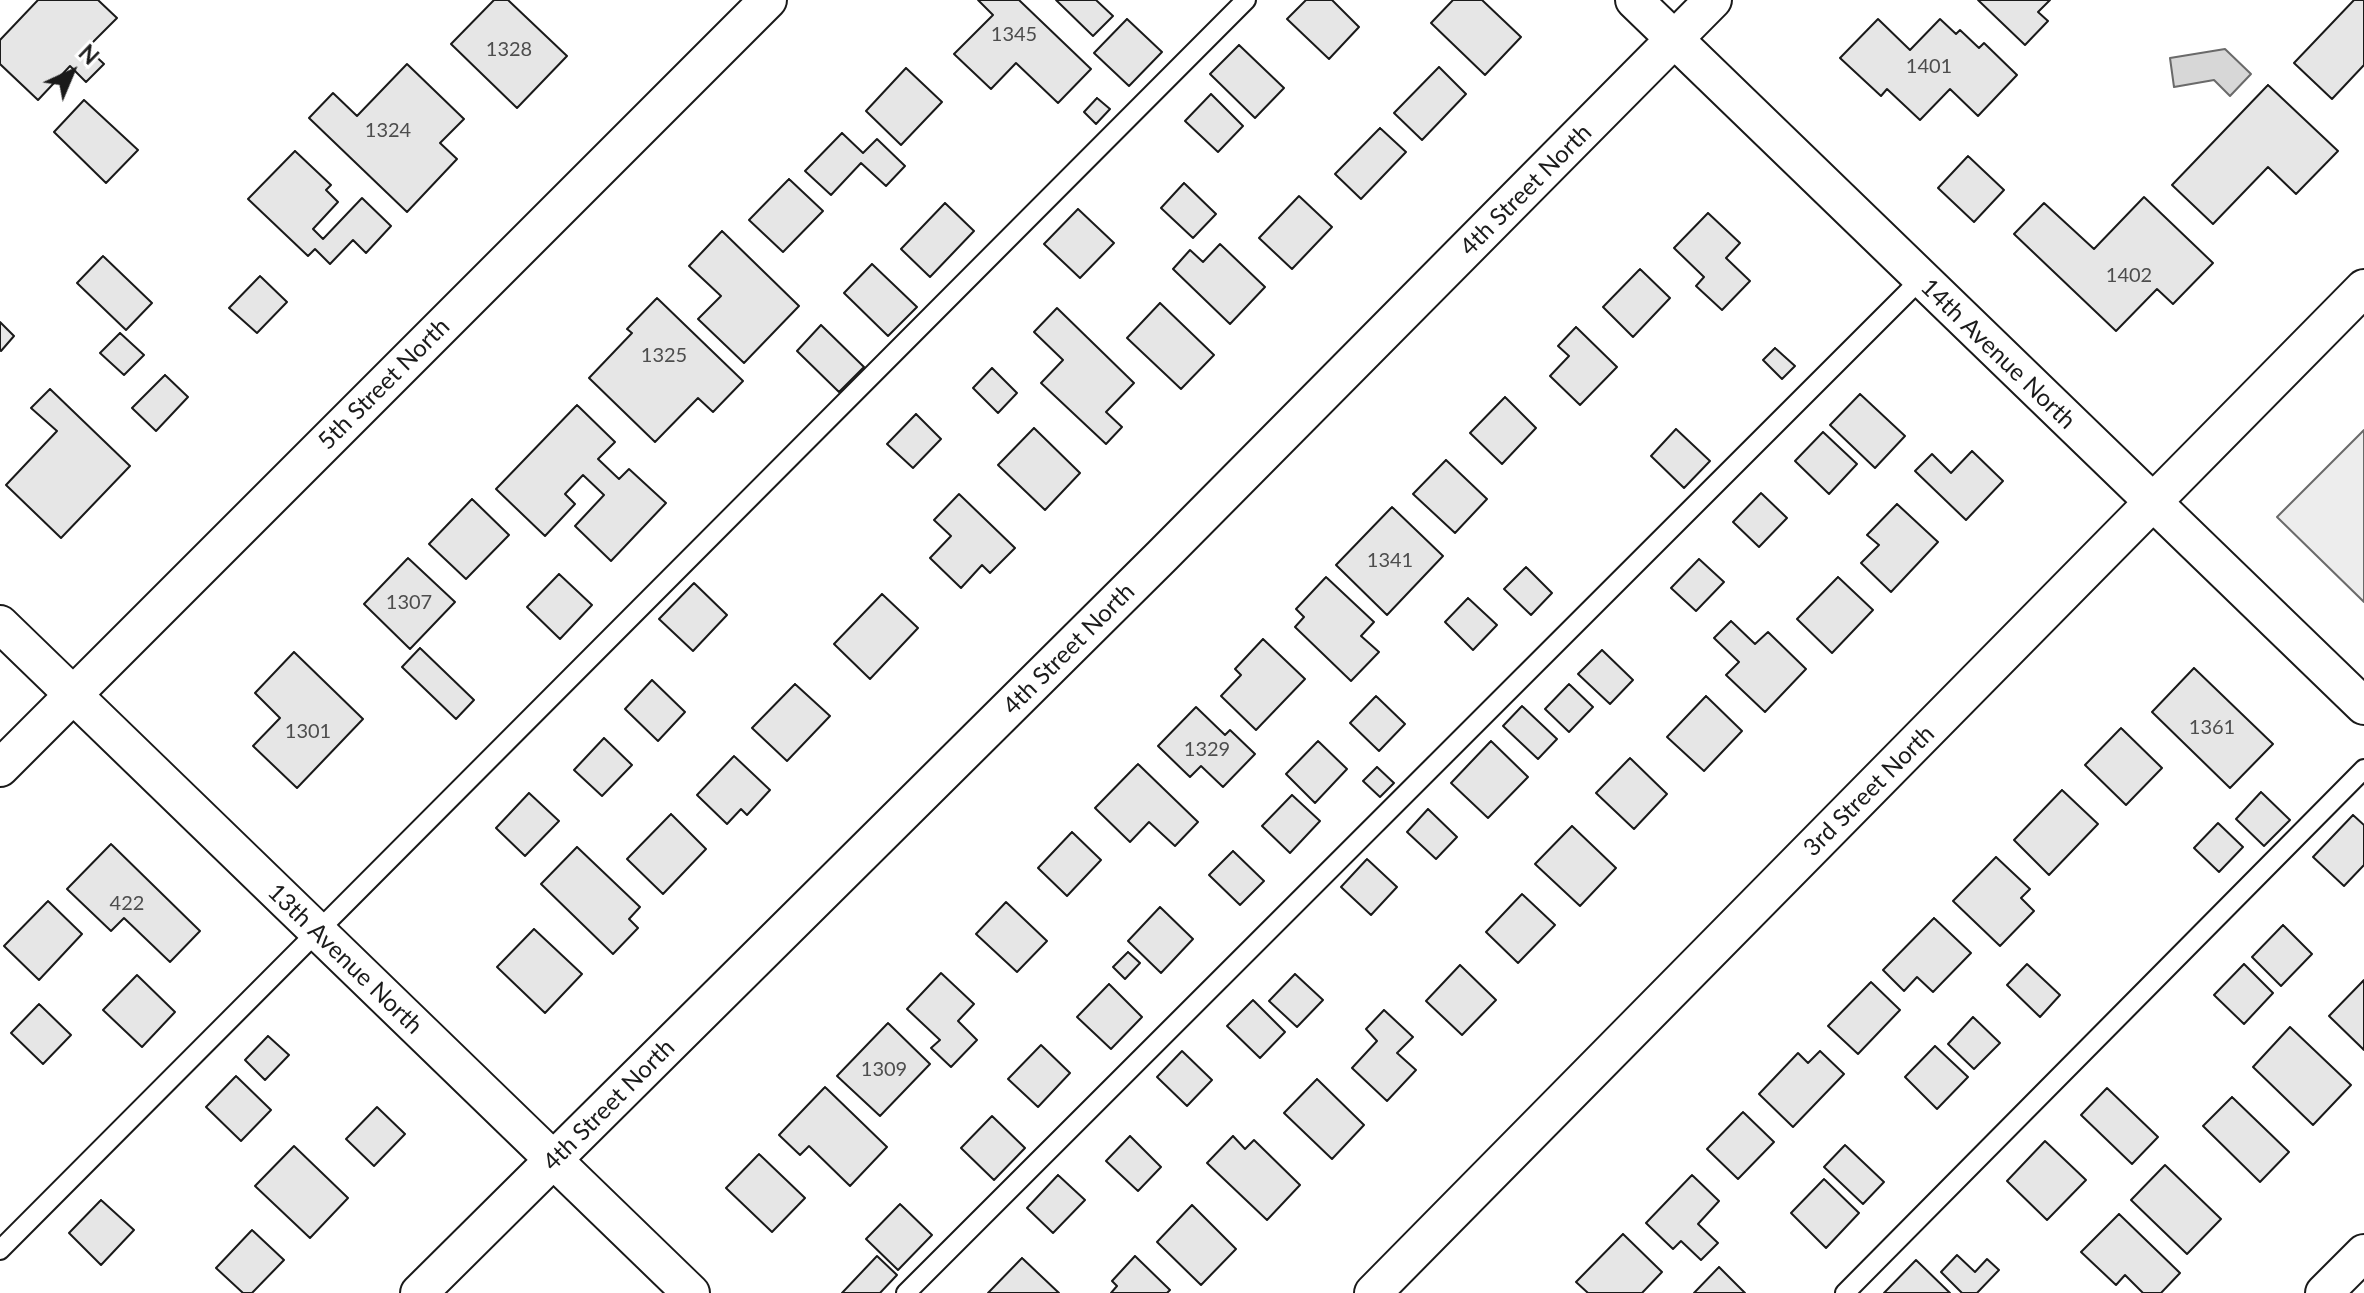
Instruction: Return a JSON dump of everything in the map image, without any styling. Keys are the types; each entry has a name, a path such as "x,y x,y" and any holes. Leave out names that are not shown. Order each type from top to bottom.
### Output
{"street":[{"name":"5th Street North","path":"0,768 768,0"},
{"name":"14th Avenue North","path":"1634,0 2364,706"},
{"name":"4th Street North","path":"419,1293 1162,556 1713,0"},
{"name":"3rd Street North","path":"1373,1293 2364,288"},
{"name":"13th Avenue North","path":"0,624 691,1293"},
{"path":"2324,1293 2364,1253"}],"lane":[{"path":"0,1250 1246,0"},
{"path":"906,1293 1921,279"},
{"path":"1845,1293 2364,769"}],"shaded area":[{"path":"2225,49 2251,74 2230,96 2214,80 2174,87 2170,58"},
{"path":"2364,430 2364,602 2277,517"}],"building":[{"path":"38,0 98,0 117,18 87,48 104,64 86,82 70,66 38,100 0,64 0,40"},
{"path":"494,0 508,0 567,56 517,108 451,44"},
{"path":"978,0 1019,0 1091,69 1058,103 1016,63 991,89 954,54 993,15"},
{"path":"1056,0 1096,0 1113,16 1093,36"},
{"path":"1306,0 1332,0 1359,27 1329,59 1287,19"},
{"path":"1453,0 1482,0 1521,37 1485,75 1431,23"},
{"path":"1978,0 2050,0 2038,12 2048,21 2025,45"},
{"path":"2354,0 2364,0 2364,65 2332,99 2294,63"},
{"path":"1127,19 1162,52 1129,86 1094,53"},
{"path":"1878,19 1910,50 1940,19 1956,34 1960,30 1979,48 1984,43 2017,75 1978,116 1950,89 1920,120 1887,89 1881,96 1840,58"},
{"path":"1239,45 1284,88 1255,118 1210,74"},
{"path":"407,64 464,119 440,143 457,159 407,212 309,118 333,93 357,116"},
{"path":"1439,67 1466,94 1422,140 1394,113"},
{"path":"906,68 942,102 901,145 866,111"},
{"path":"2268,85 2338,151 2296,194 2268,167 2213,224 2172,185"},
{"path":"1211,94 1243,126 1218,152 1185,121"},
{"path":"1097,98 1110,109 1096,124 1084,112"},
{"path":"84,100 138,150 106,183 54,132"},
{"path":"1380,128 1406,152 1361,199 1335,174"},
{"path":"842,133 863,153 877,139 905,166 886,186 861,163 831,195 805,171"},
{"path":"295,151 331,185 326,190 338,202 313,229 323,239 362,198 391,226 366,253 353,240 330,264 315,249 308,256 248,199"},
{"path":"1968,156 2004,190 1974,222 1938,188"},
{"path":"789,179 823,211 783,252 749,220"},
{"path":"1184,183 1216,214 1193,238 1161,208"},
{"path":"1299,196 1332,227 1292,269 1259,238"},
{"path":"2144,197 2213,263 2173,304 2157,289 2116,331 2014,234 2044,203 2094,249"},
{"path":"945,203 974,231 930,277 901,249"},
{"path":"1078,209 1114,243 1080,278 1044,244"},
{"path":"1708,213 1740,243 1726,258 1750,281 1722,310 1696,286 1704,277 1674,248"},
{"path":"722,231 799,306 744,363 698,319 721,296 689,266"},
{"path":"1220,244 1265,287 1230,324 1173,269 1190,250 1203,262"},
{"path":"103,256 152,303 126,330 77,283"},
{"path":"872,264 917,307 888,336 844,293"},
{"path":"1640,269 1670,298 1633,337 1603,307"},
{"path":"260,276 287,302 257,333 229,308"},
{"path":"657,298 743,381 713,412 698,398 655,442 589,378 632,333 627,329"},
{"path":"1160,303 1214,355 1181,389 1127,338"},
{"path":"1057,308 1134,383 1106,412 1122,427 1106,444 1041,383 1063,360 1034,332"},
{"path":"0,322 14,336 1,351 0,350"},
{"path":"821,325 864,367 839,392 797,351"},
{"path":"1576,327 1617,367 1580,405 1550,376 1569,356 1558,346"},
{"path":"120,333 144,355 124,375 100,353"},
{"path":"1775,348 1795,366 1782,379 1763,360"},
{"path":"992,368 1017,393 998,413 973,388"},
{"path":"165,375 188,397 156,431 132,408"},
{"path":"50,389 130,466 61,538 6,485 57,431 31,408"},
{"path":"1860,394 1905,436 1875,468 1830,425"},
{"path":"1505,397 1536,428 1502,464 1470,433"},
{"path":"577,405 615,442 598,459 619,479 629,469 666,503 611,561 575,526 604,495 583,475 565,494 575,504 545,536 496,489"},
{"path":"916,414 941,439 913,468 887,444"},
{"path":"1034,428 1080,473 1045,510 998,465"},
{"path":"1676,429 1710,461 1684,488 1651,456"},
{"path":"1823,432 1857,464 1829,494 1795,461"},
{"path":"1972,451 2003,481 1966,520 1915,471 1932,454 1951,473"},
{"path":"1446,460 1487,499 1455,533 1413,494"},
{"path":"1761,493 1787,518 1759,547 1733,522"},
{"path":"959,494 1015,548 990,573 982,565 961,588 930,558 951,536 934,520"},
{"path":"472,499 509,535 466,579 429,544"},
{"path":"1897,504 1938,542 1891,592 1861,563 1879,545 1867,535"},
{"path":"1392,507 1443,556 1387,615 1336,565"},
{"path":"408,558 455,602 410,649 364,604"},
{"path":"1699,559 1724,582 1696,611 1671,588"},
{"path":"1526,567 1552,593 1531,615 1504,589"},
{"path":"559,574 592,605 560,639 527,607"},
{"path":"1326,577 1374,622 1361,636 1379,652 1351,681 1295,627 1304,617 1296,609"},
{"path":"1838,577 1873,610 1832,653 1797,619"},
{"path":"694,583 727,615 693,651 659,619"},
{"path":"882,594 918,628 870,679 834,644"},
{"path":"1468,598 1497,625 1473,650 1445,622"},
{"path":"1731,621 1755,644 1768,632 1806,669 1765,712 1726,675 1739,662 1714,638"},
{"path":"1263,639 1305,679 1256,730 1221,696 1241,675 1235,669"},
{"path":"420,648 474,700 456,719 402,667"},
{"path":"1602,650 1633,680 1610,704 1578,674"},
{"path":"294,652 363,719 297,788 253,746 280,718 255,693"},
{"path":"2194,668 2273,744 2230,788 2152,712"},
{"path":"652,680 685,712 658,741 625,709"},
{"path":"795,684 830,716 787,761 752,728"},
{"path":"1569,684 1593,707 1569,732 1545,709"},
{"path":"1376,696 1405,724 1379,751 1350,723"},
{"path":"1706,696 1742,731 1704,771 1667,737"},
{"path":"1522,706 1557,739 1538,759 1503,726"},
{"path":"1196,707 1225,735 1230,730 1255,754 1223,787 1201,766 1190,777 1158,746"},
{"path":"2121,728 2162,768 2126,805 2085,765"},
{"path":"604,738 632,765 602,796 574,770"},
{"path":"1318,741 1347,769 1315,803 1286,774"},
{"path":"1491,741 1528,777 1488,818 1451,783"},
{"path":"734,756 770,790 747,815 741,809 727,824 697,795"},
{"path":"1630,758 1667,794 1634,829 1596,793"},
{"path":"1138,764 1198,822 1175,846 1149,822 1130,842 1095,808"},
{"path":"1377,767 1394,783 1380,797 1363,781"},
{"path":"2062,790 2098,824 2049,875 2014,840"},
{"path":"2261,792 2290,820 2264,846 2236,819"},
{"path":"529,793 559,821 525,856 496,828"},
{"path":"1292,795 1320,821 1290,853 1262,826"},
{"path":"1428,809 1457,837 1436,859 1407,832"},
{"path":"671,814 706,849 663,894 627,859"},
{"path":"2353,815 2364,825 2364,865 2344,886 2313,857"},
{"path":"2218,823 2243,847 2219,872 2194,848"},
{"path":"1572,826 1616,868 1580,906 1535,864"},
{"path":"1072,832 1101,860 1067,896 1038,868"},
{"path":"111,844 200,931 170,962 124,918 111,931 67,889"},
{"path":"577,847 640,907 629,919 638,928 613,954 541,884"},
{"path":"1233,851 1264,881 1240,905 1209,875"},
{"path":"1996,857 2030,889 2021,898 2034,911 2000,946 1953,901"},
{"path":"1367,859 1397,887 1371,915 1341,887"},
{"path":"1522,894 1555,925 1518,963 1486,932"},
{"path":"48,901 82,934 39,980 4,946"},
{"path":"1006,902 1047,941 1017,972 976,934"},
{"path":"1160,907 1193,939 1161,973 1128,941"},
{"path":"1934,918 1971,953 1933,992 1917,977 1904,991 1883,970"},
{"path":"2283,925 2312,954 2281,986 2252,957"},
{"path":"534,929 582,974 545,1013 497,967"},
{"path":"1128,952 1140,963 1125,979 1113,967"},
{"path":"2027,964 2060,995 2040,1017 2007,985"},
{"path":"2244,964 2273,993 2244,1024 2214,995"},
{"path":"1460,965 1496,1000 1462,1035 1426,1001"},
{"path":"941,973 974,1004 958,1021 977,1040 951,1067 931,1048 940,1040 907,1009"},
{"path":"1295,974 1323,1000 1297,1027 1269,1001"},
{"path":"137,975 175,1012 142,1047 103,1010"},
{"path":"2364,980 2364,1050 2329,1016"},
{"path":"1871,982 1900,1010 1858,1054 1828,1026"},
{"path":"1109,984 1142,1017 1111,1049 1077,1017"},
{"path":"1253,1000 1285,1032 1260,1058 1227,1026"},
{"path":"39,1004 71,1035 43,1064 11,1033"},
{"path":"1384,1010 1413,1037 1397,1053 1416,1070 1387,1101 1352,1068 1377,1041 1366,1029"},
{"path":"1973,1017 2000,1043 1974,1069 1948,1044"},
{"path":"888,1023 930,1064 880,1116 837,1076"},
{"path":"2290,1027 2351,1085 2313,1125 2253,1067"},
{"path":"268,1036 289,1055 265,1080 245,1060"},
{"path":"1041,1045 1070,1073 1038,1107 1008,1079"},
{"path":"1935,1046 1968,1077 1937,1109 1905,1077"},
{"path":"1182,1051 1212,1080 1187,1106 1157,1077"},
{"path":"1820,1051 1844,1074 1793,1127 1759,1094 1798,1053 1808,1063"},
{"path":"236,1076 271,1110 241,1141 206,1107"},
{"path":"1317,1079 1364,1125 1332,1159 1284,1113"},
{"path":"825,1087 887,1147 850,1186 809,1146 800,1155 779,1135"},
{"path":"2107,1088 2158,1137 2132,1164 2081,1115"},
{"path":"2232,1097 2289,1152 2260,1182 2203,1126"},
{"path":"377,1107 405,1134 374,1166 346,1139"},
{"path":"1743,1112 1774,1142 1738,1179 1707,1149"},
{"path":"992,1116 1025,1148 994,1180 961,1148"},
{"path":"1130,1136 1161,1167 1138,1191 1106,1161"},
{"path":"1233,1136 1245,1149 1254,1140 1300,1185 1267,1220 1207,1163"},
{"path":"2045,1141 2086,1180 2047,1220 2007,1181"},
{"path":"1845,1145 1884,1182 1863,1204 1824,1167"},
{"path":"294,1146 348,1198 310,1238 255,1186"},
{"path":"759,1154 805,1198 772,1232 726,1188"},
{"path":"2165,1165 2221,1219 2187,1254 2131,1200"},
{"path":"1058,1175 1085,1200 1053,1233 1027,1208"},
{"path":"1692,1175 1719,1201 1698,1224 1718,1243 1701,1260 1681,1241 1673,1249 1646,1223"},
{"path":"1824,1179 1859,1213 1826,1248 1791,1213"},
{"path":"101,1200 134,1230 101,1265 69,1233"},
{"path":"900,1204 932,1235 898,1270 866,1239"},
{"path":"1192,1205 1236,1249 1201,1285 1157,1242"},
{"path":"2119,1214 2180,1273 2161,1293 2143,1293 2125,1275 2116,1285 2081,1252"},
{"path":"252,1230 284,1260 252,1293 243,1293 216,1268"},
{"path":"1623,1234 1662,1272 1642,1293 1588,1293 1576,1282"},
{"path":"1957,1255 1975,1272 1987,1259 1999,1270 1977,1293 1962,1293 1941,1272"},
{"path":"877,1256 897,1275 880,1293 842,1293"},
{"path":"1135,1256 1170,1290 1167,1293 1111,1293 1117,1286 1112,1281"},
{"path":"1022,1258 1059,1293 988,1293"},
{"path":"1916,1260 1950,1293 1884,1293"},
{"path":"1719,1267 1745,1293 1694,1293"}]}
